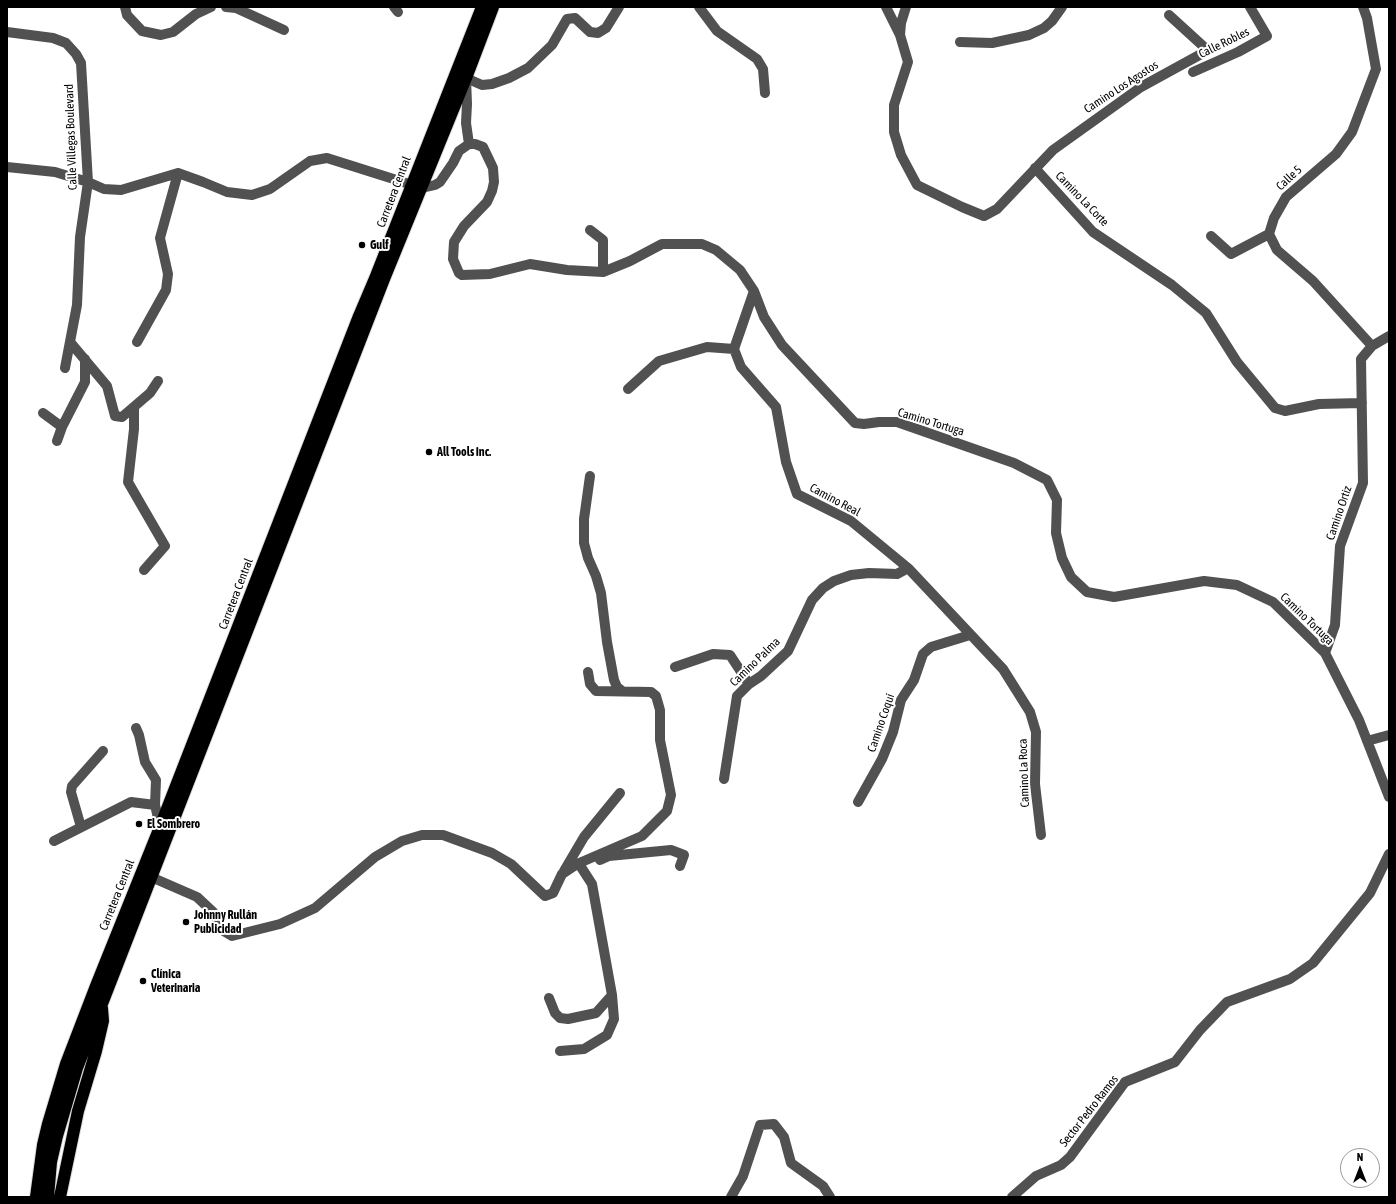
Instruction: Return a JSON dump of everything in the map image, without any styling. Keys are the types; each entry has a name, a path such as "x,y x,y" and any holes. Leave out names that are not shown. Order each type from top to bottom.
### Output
{"highway":[{"name":"Carretera Central","path":"48,1197 51,1162 77,1068 384,279 482,7"},
{"name":"Carretera Central","path":"36,1197 42,1152 48,1124 66,1064 359,316 466,78 493,7"},
{"path":"60,1197 78,1111 96,1051 103,1021 102,1002"}],"street":[{"path":"125,7 127,15 142,31 161,35 173,32 196,14 211,7"},
{"path":"226,7 236,8 284,30"},
{"path":"7,167 55,172 88,182 104,189 121,190 178,173 227,192 252,195 270,189 310,161 327,158 417,187 435,185 440,182 459,151 469,144 466,130 466,78 482,85 492,84 509,78 528,68 552,44 567,19 575,18 590,32 598,33 606,28 619,7"},
{"path":"698,7 717,31 757,59 762,69 765,93"},
{"path":"886,7 900,35 908,62 894,105 894,132 901,155 917,185 984,216 997,209 1035,168"},
{"path":"900,35 901,23 906,7"},
{"path":"960,42 992,44 1029,35 1044,28 1052,21 1062,7"},
{"name":"Calle Robles","path":"1193,72 1238,52 1266,36 1250,7"},
{"name":"Calle 5","path":"1269,234 1274,218 1286,197 1336,154 1352,132 1376,69 1367,18 1363,7"},
{"name":"Camino Los Agostos","path":"1035,168 1053,150 1141,87 1203,53 1203,46 1198,40 1170,15"},
{"name":"Calle Villegas Boulevard","path":"7,32 53,38 66,44 76,54 80,63 88,182 80,237 78,305 65,368"},
{"name":"Camino Tortuga","path":"469,144 475,144 483,147 493,168 494,182 487,202 464,226 454,242 453,259 459,273 462,275 490,274 530,264 567,270 603,272 662,244 702,244 716,250 738,267 754,291 764,317 782,345 855,423 864,424 897,422 1014,463 1047,480 1057,500 1056,532 1062,558 1072,577 1087,592 1114,597 1204,580 1237,585 1273,602 1325,653 1359,720 1389,798"},
{"name":"Camino La Corte","path":"1035,168 1093,232 1172,284 1206,313 1237,362 1275,408 1285,411 1320,404 1362,404"},
{"path":"137,342 166,290 168,274 160,238 178,173"},
{"path":"590,230 603,240 603,272"},
{"path":"1211,236 1231,254 1269,234 1278,250 1313,281 1372,346"},
{"path":"628,389 659,361 707,347 734,349 754,291"},
{"path":"1362,404 1361,359 1372,346 1389,336"},
{"path":"70,342 107,386 115,416 122,417 150,394 158,381"},
{"name":"Camino Real","path":"734,349 741,367 776,407 786,462 797,494 851,521 908,568 970,635"},
{"path":"57,441 62,427 85,382 85,359"},
{"name":"Camino Ortiz","path":"1325,653 1335,625 1340,546 1363,483 1362,404"},
{"path":"134,407 133,436 128,482 164,546 144,570"},
{"path":"43,413 62,427"},
{"path":"590,476 584,519 584,543 601,593 607,642 614,680 617,687 622,691"},
{"name":"Camino Palma","path":"724,779 737,696 788,651 812,600 823,588 834,581 851,575 869,573 897,574 908,568"},
{"name":"Camino Coquí","path":"858,802 882,759 893,732 901,700 914,680 923,654 932,647 970,635"},
{"name":"Camino La Roca","path":"970,635 1003,669 1030,712 1036,732 1035,784 1041,835"},
{"path":"675,666 713,654 730,655 749,684"},
{"path":"562,874 642,836 667,811 671,795 660,740 660,710 656,696 651,692 596,691 590,684 588,672"},
{"path":"136,728 145,762 156,780 155,805 160,827"},
{"path":"1367,741 1389,734"},
{"path":"81,827 71,792 72,786 103,751"},
{"path":"151,877 197,897 213,912 222,930 232,936 280,924 315,908 375,857 402,841 422,836 443,835 492,853 511,864 545,896 553,893 584,836 620,793"},
{"path":"54,841 131,802 155,805"},
{"path":"579,865 609,856 671,850 684,855 680,866"},
{"name":"Sector Pedro Ramos","path":"1012,1197 1036,1176 1060,1165 1070,1157 1125,1082 1176,1062 1200,1030 1227,1002 1290,979 1313,963 1370,893 1389,854"},
{"path":"560,1051 584,1049 607,1035 614,1019 612,995 592,884 579,865"},
{"path":"549,998 555,1013 560,1018 568,1019 596,1013 612,995"},
{"path":"731,1197 743,1176 760,1126 774,1124 784,1137 791,1162 823,1186 830,1197"}],"place":[{"name":"Gulf","path":"362,245"},
{"name":"All Tools Inc.","path":"429,452"},
{"name":"El Sombrero","path":"139,824"},
{"name":"Johnny Rullán Publicidad","path":"186,922"},
{"name":"Clínica Veterinaria","path":"143,981"}]}
